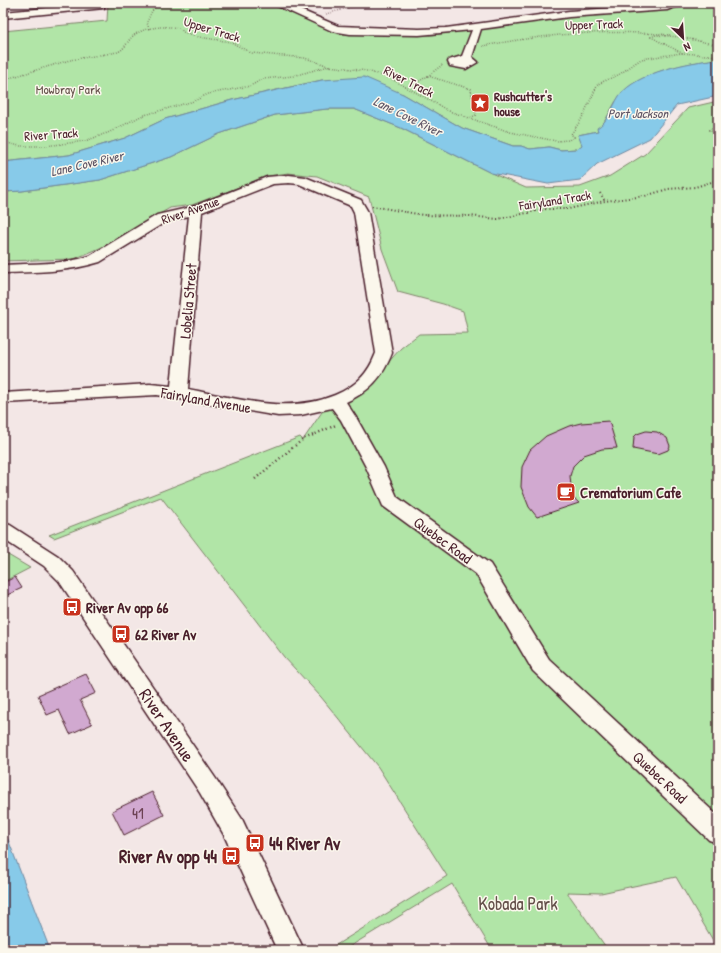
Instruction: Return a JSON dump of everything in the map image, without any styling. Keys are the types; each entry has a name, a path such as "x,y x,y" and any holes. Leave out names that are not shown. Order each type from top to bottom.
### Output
{"street":[{"path":"276,3 336,28 350,31 433,32 569,14 667,7 680,3"},
{"path":"3,15 102,6"},
{"path":"453,62 460,66 472,64 473,61 468,53 477,31 476,27"},
{"name":"River Avenue","path":"3,269 85,263 95,259 162,218 196,210 266,182 282,179 301,180 356,204 361,212 384,353 378,371 363,387 336,401"},
{"name":"Lobelia Street","path":"179,393 196,210"},
{"name":"Fairyland Avenue","path":"3,398 162,390 251,408 287,411 316,408 336,401"},
{"name":"Quebec Road","path":"336,401 349,419 375,466 390,501 483,569 541,665 718,832"},
{"name":"River Avenue","path":"3,530 51,561 66,576 208,786 233,827 291,950"}],"path":[{"path":"149,29 147,22 156,3"},
{"path":"310,18 366,3"},
{"name":"Upper Track","path":"3,80 63,61 118,52 125,48 132,37 149,29 175,27 199,37 232,42 251,53 305,58 329,66"},
{"name":"Upper Track","path":"468,53 548,35 618,32 652,33 718,45"},
{"path":"680,37 656,35 651,37 682,52 718,56"},
{"name":"River Track","path":"3,142 20,146 61,145 96,137 115,127 171,106 194,101 219,91 250,86 262,79 284,77 329,66 362,70 390,78 449,111 470,118 535,137 556,141 569,140 574,137 571,134 581,120 598,84 620,74 641,59 682,52"},
{"path":"419,81 428,76 438,66 448,62 453,62"},
{"path":"428,76 471,89 472,98 479,106 476,110 476,115 470,118"},
{"path":"718,125 709,130 718,135"},
{"name":"Fairyland Track","path":"395,212 498,219 546,209 568,209 605,201 645,196 668,189 695,186 718,180"},
{"path":"600,193 605,201"},
{"path":"543,201 546,209"},
{"path":"255,479 302,440 349,419"}],"green space":[{"name":"Mowbray Park","path":"108,3 268,3 339,34 433,35 563,17 666,10 678,8 689,3 718,3 718,59 666,69 641,79 630,86 618,98 598,131 578,135 583,145 577,149 561,150 549,147 530,149 521,146 513,146 462,128 403,94 322,80 232,100 165,119 125,138 69,155 3,162 3,31 107,21"},
{"name":"Kobada Park","path":"718,101 718,949 676,877 601,893 567,892 608,950 492,950 452,884 344,950 328,950 447,876 378,767 321,697 284,657 161,497 54,538 49,535 300,437 303,440 324,409 369,384 401,348 419,334 468,333 463,311 398,292 382,249 369,197 317,176 288,173 268,176 192,205 170,208 100,248 74,259 3,261 3,192 22,191 100,180 171,157 219,134 275,115 327,109 354,109 401,128 491,173 526,188 580,187 610,176 645,154 688,108"},
{"path":"3,552 30,568 3,582"}],"water":[{"name":"Port Jackson","path":"718,59 718,96 677,105 650,138 597,164 580,180 548,184 491,173 401,128 354,109 327,109 275,115 219,134 171,157 100,180 22,191 3,192 3,162 69,155 125,138 165,119 232,100 322,80 364,77 403,94 462,128 513,146 521,146 530,149 549,147 561,150 577,149 582,145 578,135 598,131 597,128 607,118 619,96 627,88 638,81 664,70"},
{"path":"3,826 50,950 3,950"}],"building":[{"path":"609,421 617,448 602,449 584,455 573,466 570,476 571,486 562,487 579,503 537,517 529,507 521,487 522,467 530,450 546,436 569,426 581,423"},
{"path":"646,431 657,432 667,438 670,446 668,450 658,454 633,449 634,437 637,434"},
{"path":"15,577 22,588 3,597 3,583"},
{"path":"86,674 96,693 80,700 92,724 70,734 59,710 47,715 38,695"},
{"path":"152,792 164,815 124,835 112,811"}],"place":[{"name":"Rushcutter's house","path":"480,103"},
{"name":"Crematorium Cafe","path":"566,492"},
{"name":"River Av opp 66","path":"72,607"},
{"name":"62 River Av","path":"121,634"},
{"name":"44 River Av","path":"255,843"},
{"name":"River Av opp 44","path":"231,856"}],"water label":[{"name":"Lane Cove River","path":"408,116"},
{"name":"Lane Cove River","path":"87,163"}]}
